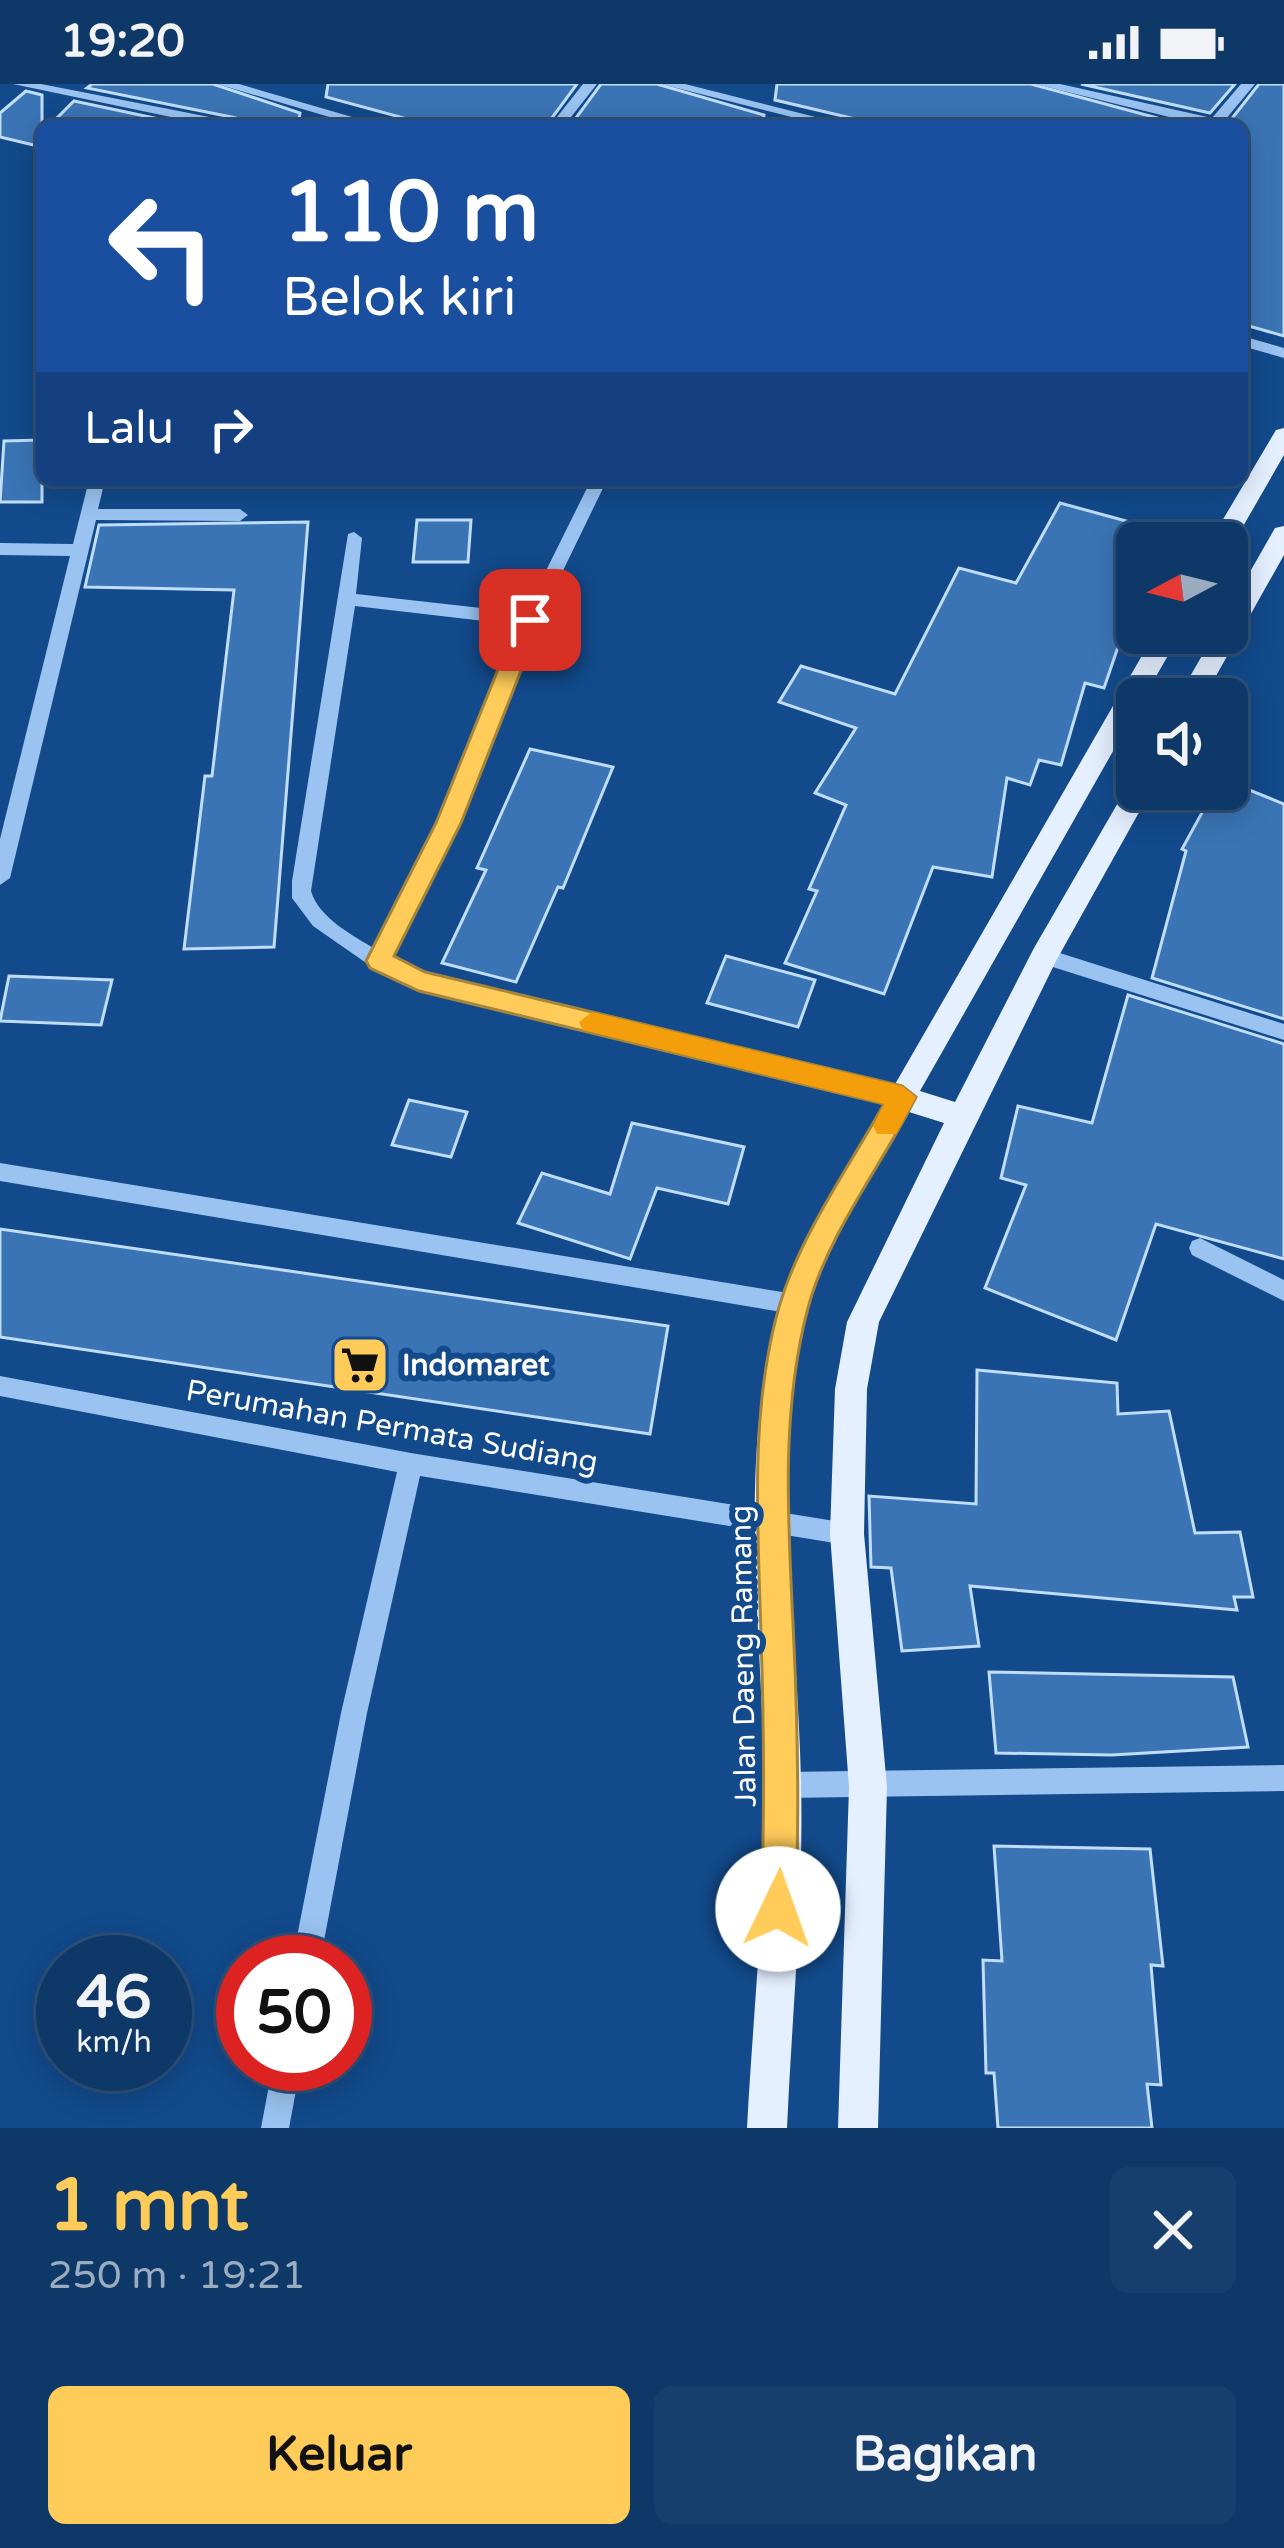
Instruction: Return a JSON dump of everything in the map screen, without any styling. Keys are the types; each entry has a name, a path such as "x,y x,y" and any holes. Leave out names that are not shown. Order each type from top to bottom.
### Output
{"main road":[{"path":"1233,522 1284,435"},
{"path":"1202,678 1284,534"},
{"name":"Jalan Daeng Ramang","path":"767,2128 783,1785 773,1523 778,1377 794,1304 818,1247 1156,654"},
{"path":"858,2128 868,1787 847,1534 851,1389 863,1322 1044,956 1127,810"},
{"path":"902,1097 963,1117"}],"street":[{"path":"20,84 204,120"},
{"path":"224,84 354,120"},
{"path":"562,120 590,84"},
{"path":"668,84 819,120"},
{"path":"1042,84 1193,120"},
{"path":"1218,120 1248,84"},
{"path":"1248,343 1284,353"},
{"path":"0,878 9,809 96,486"},
{"path":"379,961 449,823 530,620 595,486"},
{"path":"89,514 240,515"},
{"path":"354,538 302,898 312,914 379,961 419,981 902,1097"},
{"path":"0,549 81,550"},
{"path":"347,599 530,620"},
{"path":"1044,956 1284,1032"},
{"path":"0,1172 794,1304"},
{"path":"1200,1248 1284,1291"},
{"name":"Perumahan Permata Sudiang","path":"0,1386 411,1465 847,1534"},
{"path":"311,1935 354,1713 411,1465"},
{"path":"783,1785 1284,1778"},
{"path":"275,2128 282,2091"}],"building":[{"path":"92,84 213,84 300,113 299,120 238,120 87,88"},
{"path":"328,84 577,84 550,120 411,120 326,97"},
{"path":"601,84 657,84 764,115 764,120 574,120"},
{"path":"777,84 1031,84 1165,120 860,120 775,100"},
{"path":"1081,84 1235,84 1210,113"},
{"path":"1259,84 1284,84 1284,336 1248,326 1248,120 1231,120"},
{"path":"26,91 42,95 36,146 0,137 0,113"},
{"path":"74,101 164,120 55,120"},
{"path":"36,440 36,486 42,486 42,502 0,502 4,441"},
{"path":"1060,503 1130,522 1116,522 1116,653 1104,688 1085,683 1061,765 1039,760 1030,785 1007,778 992,877 933,867 884,994 785,963 817,891 809,889 846,805 815,793 856,728 779,702 801,666 895,694 959,568 1016,583"},
{"path":"417,520 471,520 468,562 413,562"},
{"path":"308,522 274,947 184,949 205,776 212,776 234,590 85,587 99,525"},
{"path":"530,749 613,767 563,888 558,887 516,982 442,963 486,870 477,868"},
{"path":"1248,789 1284,804 1284,1019 1152,978 1186,851 1182,849 1203,810 1248,810"},
{"path":"726,956 815,980 798,1027 707,1003"},
{"path":"9,976 112,980 101,1025 0,1021"},
{"path":"1128,995 1284,1044 1284,1259 1156,1224 1116,1340 985,1288 1026,1185 1001,1178 1018,1106 1092,1123"},
{"path":"409,1100 467,1112 451,1157 392,1145"},
{"path":"632,1123 744,1147 728,1204 657,1188 630,1259 518,1223 542,1173 610,1194"},
{"path":"0,1229 668,1326 650,1434 0,1337"},
{"path":"977,1370 1117,1383 1118,1414 1169,1411 1195,1533 1240,1532 1253,1597 1234,1597 1237,1610 970,1586 979,1646 902,1651 891,1568 871,1567 869,1496 976,1504"},
{"path":"989,1672 1233,1677 1248,1747 1112,1755 996,1753"},
{"path":"994,1846 1150,1849 1163,1966 1151,1965 1161,2085 1147,2084 1152,2128 998,2128 994,2073 986,2073 983,1960 1002,1961"}],"slow traffic":[{"path":"592,1022 902,1097 886,1126"}],"place":[{"name":"Indomaret","path":"360,1365"}],"route":[{"path":"530,620 449,823 379,961 419,981 902,1097 818,1247 794,1304 778,1377 773,1523 783,1822 778,1909"}]}
